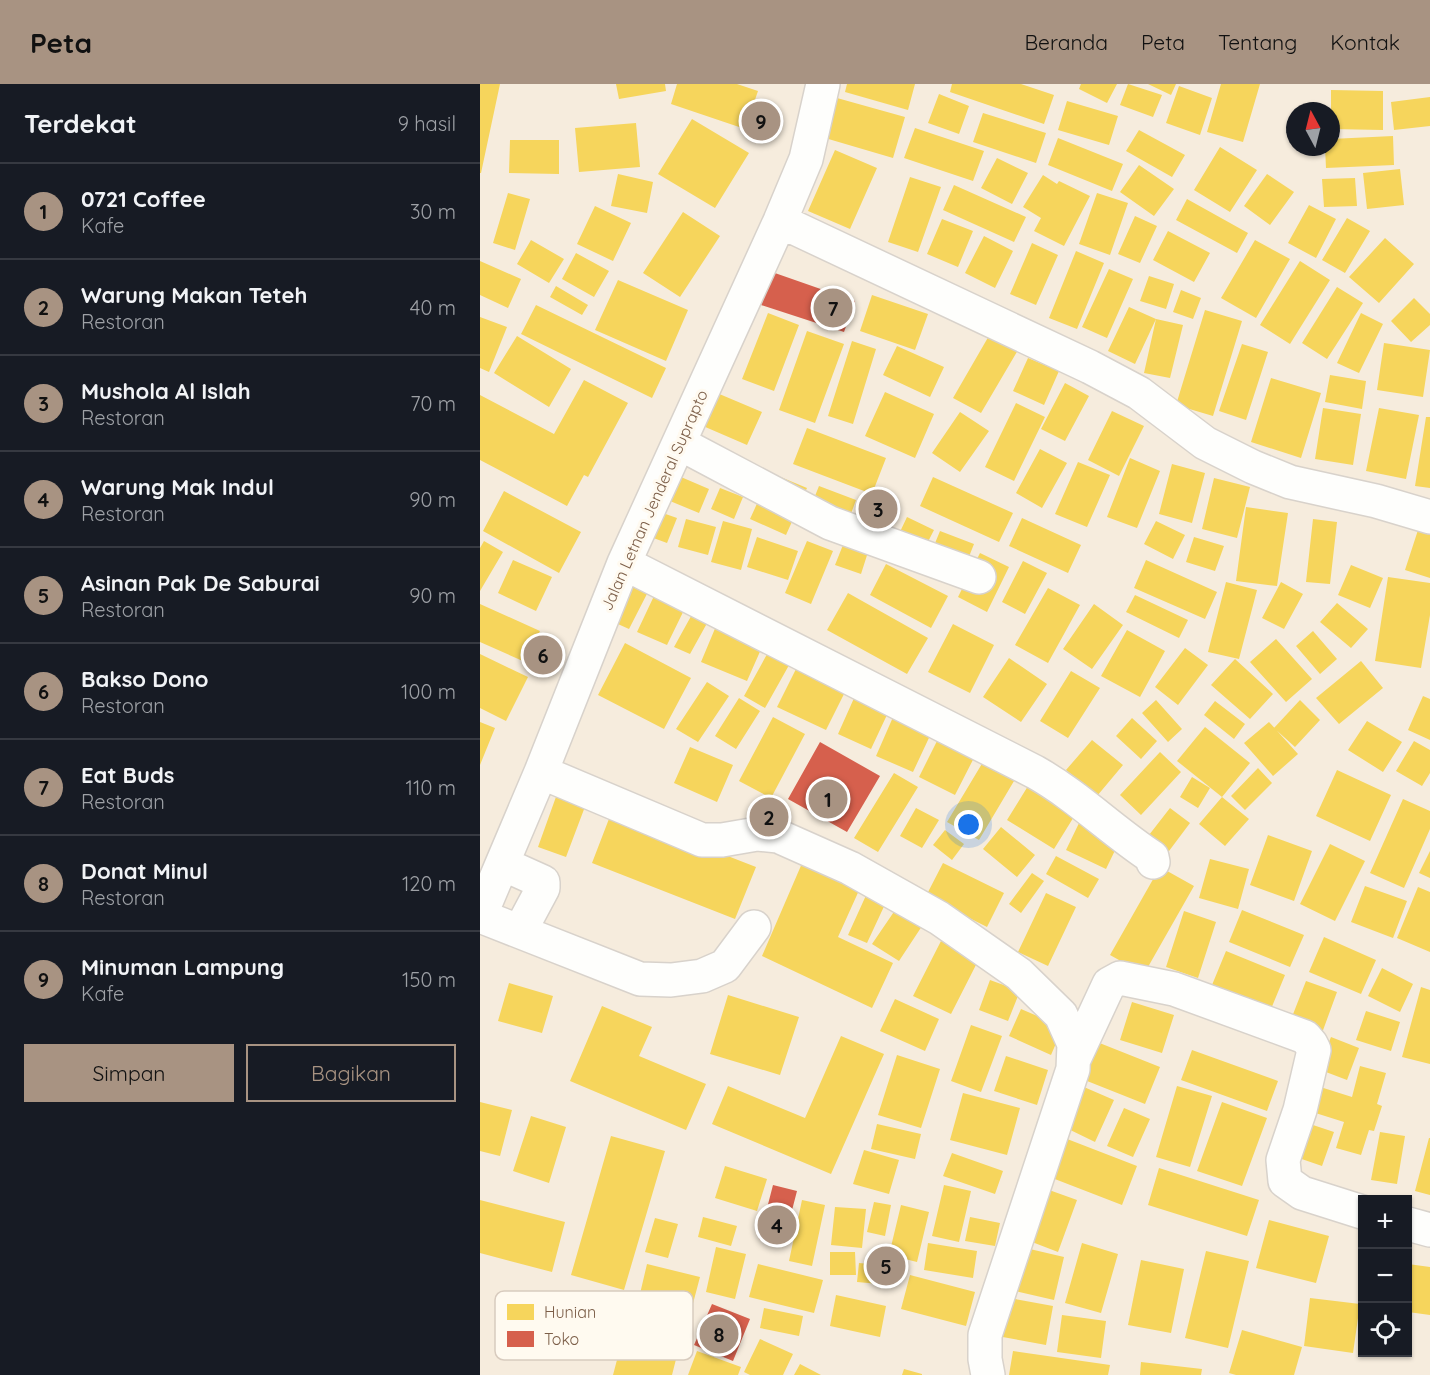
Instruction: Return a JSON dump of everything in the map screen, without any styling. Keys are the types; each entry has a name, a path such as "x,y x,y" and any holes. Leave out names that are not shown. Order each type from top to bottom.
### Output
{"street":[{"name":"Jalan Letnan Jenderal Suprapto","path":"480,916 541,772 624,563 806,159 823,84"},
{"path":"780,221 1090,367 1139,393 1205,443 1253,467 1290,482 1376,501 1430,517"},
{"path":"679,443 830,524 979,578"},
{"path":"624,563 1035,772 1064,789 1096,813 1125,839 1152,857 1153,862"},
{"path":"541,772 702,840 722,840 757,834 778,836 850,868 939,918 1019,974 1061,1015 1074,1044 1073,1069 985,1335 988,1375"},
{"path":"503,864 543,882 543,888 520,931"},
{"path":"480,916 640,979 672,980 702,976 725,966 754,927"},
{"path":"1075,1057 1109,984 1120,978 1174,989 1305,1037 1314,1050 1300,1110 1283,1160 1286,1181 1302,1193 1358,1211"},
{"path":"1412,1225 1430,1230"}],"shaded area":[{"path":"480,84 1430,84 1430,1375 480,1375"}],"building: Hunian":[{"path":"480,84 500,84 481,173 480,173"},
{"path":"616,84 665,84 666,91 619,99"},
{"path":"677,84 737,84 758,91 745,129 671,104"},
{"path":"847,84 915,84 908,110 845,92"},
{"path":"952,84 1021,84 1054,95 1044,124 950,92"},
{"path":"1081,84 1117,84 1107,103 1079,89"},
{"path":"1128,84 1162,95 1153,117 1120,105"},
{"path":"1148,84 1176,84 1171,95"},
{"path":"1221,84 1260,84 1243,142 1207,132"},
{"path":"1179,86 1212,98 1200,135 1166,123"},
{"path":"1331,90 1383,91 1383,130 1340,129 1340,102 1331,102"},
{"path":"939,94 969,106 959,134 928,123"},
{"path":"1430,97 1430,126 1394,130 1391,102"},
{"path":"837,98 905,117 893,158 825,138"},
{"path":"1067,101 1118,116 1109,145 1058,130"},
{"path":"983,113 1046,133 1036,163 973,142"},
{"path":"692,119 749,153 715,208 658,174"},
{"path":"636,123 640,167 579,172 575,128"},
{"path":"915,128 984,151 973,181 904,158"},
{"path":"1139,130 1185,155 1172,177 1126,151"},
{"path":"1393,136 1394,165 1326,168 1325,156 1340,156 1340,139"},
{"path":"1058,138 1123,164 1112,191 1048,165"},
{"path":"510,140 559,140 559,174 509,173"},
{"path":"1220,147 1257,170 1230,212 1194,190"},
{"path":"835,150 877,168 850,229 808,211"},
{"path":"997,158 1028,173 1012,204 981,188"},
{"path":"1139,165 1174,189 1154,216 1120,192"},
{"path":"1400,169 1404,205 1367,209 1363,173"},
{"path":"618,174 653,182 647,213 611,206"},
{"path":"1267,174 1294,192 1270,225 1244,206"},
{"path":"1043,175 1057,184 1059,181 1090,196 1064,246 1034,231 1041,218 1023,207"},
{"path":"910,177 941,187 918,252 888,242"},
{"path":"1355,178 1357,206 1324,207 1322,179"},
{"path":"954,185 1026,217 1014,242 943,210"},
{"path":"508,193 530,199 515,250 493,243"},
{"path":"1097,193 1128,203 1110,255 1079,244"},
{"path":"1187,199 1248,233 1237,253 1176,220"},
{"path":"1309,205 1336,219 1316,258 1288,243"},
{"path":"595,206 631,223 613,261 577,244"},
{"path":"683,212 720,236 680,297 643,273"},
{"path":"1135,216 1157,226 1140,263 1118,254"},
{"path":"1347,218 1370,231 1345,273 1322,260"},
{"path":"942,219 973,231 958,267 927,254"},
{"path":"1168,231 1210,253 1194,282 1153,260"},
{"path":"984,236 1013,251 995,288 965,273"},
{"path":"1385,238 1414,264 1379,303 1349,277"},
{"path":"531,240 564,259 549,283 517,264"},
{"path":"1255,240 1290,259 1256,318 1221,298"},
{"path":"1032,243 1058,255 1036,305 1010,294"},
{"path":"1076,251 1104,263 1077,329 1049,318"},
{"path":"576,253 609,271 594,297 562,279"},
{"path":"480,261 521,279 508,308 480,295"},
{"path":"1300,261 1330,280 1290,344 1260,325"},
{"path":"1109,269 1133,279 1107,338 1082,327"},
{"path":"1149,276 1174,284 1166,309 1140,301"},
{"path":"618,280 688,310 666,361 595,330"},
{"path":"556,286 588,305 582,315 550,297"},
{"path":"1337,287 1363,303 1327,359 1302,343"},
{"path":"1181,290 1201,298 1193,319 1173,312"},
{"path":"872,295 928,314 915,350 860,331"},
{"path":"1414,298 1430,314 1430,325 1411,342 1391,321"},
{"path":"536,305 666,368 652,398 521,334"},
{"path":"1129,307 1156,319 1135,364 1108,351"},
{"path":"1205,310 1242,321 1213,416 1176,405"},
{"path":"768,313 799,325 774,391 742,379"},
{"path":"1361,313 1383,324 1359,373 1337,363"},
{"path":"480,317 507,327 489,372 480,368"},
{"path":"1156,319 1183,325 1170,378 1144,373"},
{"path":"807,331 844,344 815,423 779,410"},
{"path":"990,334 1018,350 981,413 953,398"},
{"path":"517,336 571,369 549,407 494,373"},
{"path":"852,341 876,349 853,424 828,416"},
{"path":"1384,343 1430,350 1423,397 1377,390"},
{"path":"1242,344 1268,352 1246,420 1219,411"},
{"path":"897,346 944,367 930,397 883,375"},
{"path":"1028,358 1059,371 1044,405 1013,391"},
{"path":"1330,375 1366,381 1362,409 1325,402"},
{"path":"1271,378 1321,393 1301,458 1251,442"},
{"path":"584,380 628,403 588,477 584,475 567,506 480,460 480,395 554,434"},
{"path":"1065,383 1089,396 1065,441 1041,429"},
{"path":"885,392 934,414 915,458 865,436"},
{"path":"717,393 762,412 747,445 703,426"},
{"path":"1016,403 1045,417 1014,481 985,467"},
{"path":"1323,408 1361,414 1353,465 1315,459"},
{"path":"1379,408 1419,415 1406,479 1366,471"},
{"path":"1112,411 1144,426 1119,476 1088,460"},
{"path":"960,412 989,431 960,472 932,453"},
{"path":"1426,417 1430,417 1430,488 1415,486"},
{"path":"807,428 886,458 872,494 793,464"},
{"path":"1040,449 1067,463 1042,508 1016,493"},
{"path":"1130,458 1160,471 1137,528 1107,517"},
{"path":"1078,462 1110,475 1087,527 1055,514"},
{"path":"1172,464 1205,473 1192,523 1159,514"},
{"path":"771,473 807,488 786,535 750,519"},
{"path":"681,477 709,489 699,513 670,501"},
{"path":"933,477 1013,513 999,542 920,506"},
{"path":"1214,478 1250,487 1237,538 1202,529"},
{"path":"819,486 856,500 841,541 803,526"},
{"path":"720,488 743,497 734,519 711,509"},
{"path":"504,491 581,532 559,573 483,531"},
{"path":"1246,507 1288,513 1277,586 1236,581"},
{"path":"657,511 677,518 667,543 648,536"},
{"path":"907,517 934,530 914,569 888,557"},
{"path":"1022,518 1081,545 1068,573 1009,546"},
{"path":"686,519 716,527 708,555 678,547"},
{"path":"1313,519 1337,522 1330,584 1306,582"},
{"path":"723,521 752,529 741,570 711,562"},
{"path":"1156,521 1185,535 1173,559 1144,544"},
{"path":"1418,530 1430,534 1430,578 1405,570"},
{"path":"940,531 974,544 958,584 924,570"},
{"path":"757,537 798,551 788,580 747,567"},
{"path":"1194,537 1224,546 1215,571 1186,562"},
{"path":"845,540 869,549 861,574 835,565"},
{"path":"484,541 503,552 480,591 480,548"},
{"path":"807,541 833,551 811,604 785,593"},
{"path":"980,553 1009,567 987,612 958,597"},
{"path":"513,560 552,577 536,611 498,593"},
{"path":"1146,560 1217,592 1205,619 1134,588"},
{"path":"1023,561 1047,573 1025,614 1002,602"},
{"path":"886,564 948,596 931,628 870,595"},
{"path":"1351,565 1383,578 1370,608 1338,595"},
{"path":"1388,577 1430,583 1430,615 1421,668 1375,661"},
{"path":"630,579 650,588 629,629 609,620"},
{"path":"1226,582 1257,590 1239,659 1208,652"},
{"path":"1281,582 1303,594 1284,629 1262,618"},
{"path":"1048,588 1080,605 1048,663 1015,645"},
{"path":"848,593 928,638 907,674 827,630"},
{"path":"1135,595 1188,620 1179,638 1126,612"},
{"path":"654,596 685,608 667,645 637,632"},
{"path":"1337,603 1368,629 1351,648 1320,622"},
{"path":"480,604 540,631 525,662 480,642"},
{"path":"1094,604 1123,625 1092,669 1063,649"},
{"path":"695,609 711,616 690,654 674,647"},
{"path":"719,619 766,638 747,681 701,662"},
{"path":"953,624 994,645 970,693 928,672"},
{"path":"1127,630 1165,651 1140,697 1101,676"},
{"path":"1313,631 1337,659 1320,674 1296,646"},
{"path":"1276,639 1312,679 1286,702 1250,662"},
{"path":"625,643 691,678 664,729 598,695"},
{"path":"771,647 793,658 765,708 744,696"},
{"path":"1185,648 1208,665 1178,705 1155,687"},
{"path":"480,654 528,677 506,721 480,708"},
{"path":"1009,658 1047,684 1021,722 983,697"},
{"path":"1235,659 1273,694 1250,719 1211,685"},
{"path":"800,661 849,684 826,730 777,707"},
{"path":"1361,661 1383,688 1339,724 1316,698"},
{"path":"1071,671 1100,688 1068,738 1040,721"},
{"path":"707,682 729,696 698,742 676,729"},
{"path":"859,687 893,702 871,749 838,734"},
{"path":"1423,696 1430,699 1430,740 1408,730"},
{"path":"739,698 760,711 736,749 715,736"},
{"path":"1156,700 1182,729 1168,742 1142,713"},
{"path":"1300,700 1320,720 1295,747 1274,728"},
{"path":"1215,701 1245,724 1234,739 1204,715"},
{"path":"897,708 935,725 913,772 876,756"},
{"path":"773,717 805,734 771,798 739,781"},
{"path":"1132,718 1157,741 1141,759 1116,736"},
{"path":"1367,721 1402,742 1383,772 1348,750"},
{"path":"480,722 495,728 480,765"},
{"path":"1269,722 1298,754 1273,776 1244,743"},
{"path":"1205,727 1250,763 1222,797 1177,761"},
{"path":"942,731 979,748 955,795 919,777"},
{"path":"1092,740 1123,765 1097,796 1066,770"},
{"path":"1414,741 1430,750 1430,773 1422,786 1396,771"},
{"path":"690,747 733,765 717,802 674,783"},
{"path":"989,752 1020,771 979,840 947,822"},
{"path":"1160,752 1181,772 1141,815 1120,795"},
{"path":"1258,768 1272,783 1245,810 1231,796"},
{"path":"1337,770 1391,795 1370,841 1316,816"},
{"path":"894,773 918,787 878,852 854,838"},
{"path":"1192,777 1210,788 1198,808 1180,797"},
{"path":"1028,786 1075,815 1054,849 1007,820"},
{"path":"557,794 586,804 566,857 538,847"},
{"path":"1222,797 1249,819 1225,846 1199,824"},
{"path":"1403,799 1430,811 1430,829 1404,888 1370,873"},
{"path":"916,808 939,820 922,848 900,836"},
{"path":"1170,808 1190,823 1163,859 1142,844"},
{"path":"612,811 756,867 735,919 592,863"},
{"path":"1081,819 1121,838 1106,869 1066,850"},
{"path":"1001,827 1035,855 1017,877 983,849"},
{"path":"945,830 964,844 952,860 933,845"},
{"path":"1268,835 1312,851 1294,901 1250,885"},
{"path":"1330,844 1365,861 1335,921 1300,904"},
{"path":"1430,851 1430,878 1419,873"},
{"path":"1056,856 1099,879 1088,898 1046,874"},
{"path":"1210,859 1249,869 1238,909 1199,898"},
{"path":"803,861 861,886 838,937 893,963 872,1008 762,956"},
{"path":"943,863 1004,893 987,927 926,896"},
{"path":"1160,867 1194,886 1144,974 1110,955"},
{"path":"1032,873 1044,881 1021,913 1009,904"},
{"path":"1365,886 1407,901 1393,938 1351,922"},
{"path":"1418,887 1430,892 1430,952 1397,938"},
{"path":"868,891 887,900 867,943 848,935"},
{"path":"1046,893 1076,907 1048,966 1018,952"},
{"path":"902,900 928,917 899,961 872,944"},
{"path":"1242,910 1304,935 1290,967 1229,942"},
{"path":"1184,911 1216,922 1198,978 1166,967"},
{"path":"1324,937 1376,960 1361,994 1309,972"},
{"path":"941,941 979,959 951,1014 913,996"},
{"path":"1226,951 1285,975 1271,1009 1212,985"},
{"path":"1382,968 1413,984 1400,1012 1368,996"},
{"path":"990,980 1020,991 1008,1021 979,1010"},
{"path":"1306,981 1337,992 1322,1033 1290,1022"},
{"path":"509,983 553,996 542,1033 498,1021"},
{"path":"1421,987 1430,990 1430,1064 1402,1057"},
{"path":"728,995 799,1017 780,1075 710,1054"},
{"path":"895,999 939,1019 925,1051 880,1031"},
{"path":"1132,1002 1174,1015 1162,1053 1120,1040"},
{"path":"602,1006 652,1027 639,1056 706,1084 686,1130 570,1081"},
{"path":"1021,1009 1063,1027 1051,1055 1009,1036"},
{"path":"1366,1011 1400,1022 1391,1051 1356,1040"},
{"path":"971,1025 1002,1036 981,1092 951,1081"},
{"path":"841,1036 884,1054 831,1174 712,1124 728,1086 805,1118"},
{"path":"1331,1037 1359,1048 1347,1080 1318,1069"},
{"path":"1092,1040 1160,1067 1145,1104 1077,1077"},
{"path":"1192,1050 1278,1081 1267,1111 1181,1080"},
{"path":"897,1055 940,1069 921,1128 878,1115"},
{"path":"1006,1056 1048,1070 1037,1105 994,1091"},
{"path":"1360,1066 1386,1073 1377,1104 1382,1106 1374,1131 1369,1130 1361,1155 1336,1148 1344,1122 1306,1110 1314,1085 1352,1097"},
{"path":"1077,1084 1114,1100 1095,1142 1058,1124"},
{"path":"1177,1086 1212,1096 1190,1167 1156,1157"},
{"path":"963,1093 1020,1108 1007,1155 950,1140"},
{"path":"480,1102 512,1110 500,1156 480,1151"},
{"path":"1222,1102 1267,1118 1242,1186 1197,1171"},
{"path":"1124,1108 1150,1119 1133,1157 1107,1146"},
{"path":"531,1116 566,1127 549,1183 513,1171"},
{"path":"1304,1122 1334,1132 1322,1166 1293,1156"},
{"path":"877,1124 921,1134 915,1159 871,1149"},
{"path":"1380,1132 1405,1136 1397,1184 1371,1180"},
{"path":"611,1136 665,1151 624,1290 571,1275"},
{"path":"1062,1137 1137,1166 1122,1205 1047,1176"},
{"path":"1430,1138 1430,1195 1415,1191"},
{"path":"864,1150 899,1160 889,1194 853,1184"},
{"path":"952,1153 1003,1171 995,1194 943,1176"},
{"path":"725,1166 767,1179 757,1211 715,1198"},
{"path":"1159,1168 1259,1200 1247,1236 1148,1205"},
{"path":"944,1185 971,1191 959,1242 932,1236"},
{"path":"1038,1186 1077,1200 1058,1252 1019,1237"},
{"path":"480,1200 565,1222 552,1272 480,1253"},
{"path":"802,1200 825,1205 812,1266 789,1261"},
{"path":"874,1202 891,1205 885,1236 867,1232"},
{"path":"901,1205 929,1212 917,1262 889,1255"},
{"path":"835,1207 866,1209 862,1248 831,1245"},
{"path":"703,1217 737,1226 731,1246 698,1237"},
{"path":"970,1217 1000,1223 995,1246 965,1241"},
{"path":"655,1218 678,1224 668,1258 645,1252"},
{"path":"1269,1220 1329,1236 1316,1283 1256,1268"},
{"path":"928,1243 977,1251 973,1278 924,1270"},
{"path":"1082,1243 1118,1254 1101,1313 1065,1303"},
{"path":"1017,1246 1064,1257 1054,1300 1006,1289"},
{"path":"716,1247 746,1254 735,1299 706,1292"},
{"path":"1206,1251 1249,1261 1228,1348 1185,1338"},
{"path":"830,1252 855,1252 856,1275 830,1275"},
{"path":"1141,1260 1184,1269 1171,1333 1128,1325"},
{"path":"859,1263 880,1265 879,1284 857,1282"},
{"path":"647,1264 700,1277 693,1303 693,1291 641,1291"},
{"path":"758,1264 823,1280 814,1313 749,1297"},
{"path":"1412,1265 1430,1267 1430,1315 1412,1313"},
{"path":"910,1275 975,1292 966,1326 901,1309"},
{"path":"836,1295 886,1306 880,1337 830,1326"},
{"path":"1004,1297 1053,1306 1046,1345 997,1336"},
{"path":"1310,1298 1358,1304 1353,1353 1304,1346"},
{"path":"764,1308 803,1316 799,1336 760,1328"},
{"path":"1062,1315 1106,1321 1101,1358 1057,1352"},
{"path":"1242,1330 1302,1347 1294,1375 1229,1373"},
{"path":"760,1339 793,1354 783,1375 750,1375 744,1372"},
{"path":"697,1351 741,1367 738,1375 688,1375"},
{"path":"1013,1351 1110,1365 1108,1375 1009,1375"},
{"path":"617,1360 676,1360 672,1375 613,1375"},
{"path":"1141,1362 1202,1369 1201,1375 1140,1375"},
{"path":"800,1364 821,1375 794,1375"},
{"path":"904,1369 922,1374 922,1375 902,1375"}],"building: Toko":[{"path":"772,272 855,301 844,332 761,305"},
{"path":"875,497 896,511 876,540 855,525"},
{"path":"820,742 880,776 847,832 788,799"},
{"path":"773,1185 797,1191 783,1245 759,1239"},
{"path":"712,1304 750,1319 733,1361 694,1345"}],"place":[{"name":"Minuman Lampung","path":"761,121"},
{"name":"Eat Buds","path":"833,308"},
{"name":"Mushola Al Islah","path":"878,509"},
{"name":"Bakso Dono","path":"543,655"},
{"name":"0721 Coffee","path":"828,799"},
{"name":"Warung Makan Teteh","path":"769,817"},
{"name":"Warung Mak Indul","path":"777,1225"},
{"name":"Asinan Pak De Saburai","path":"886,1266"},
{"name":"Donat Minul","path":"719,1334"}]}
